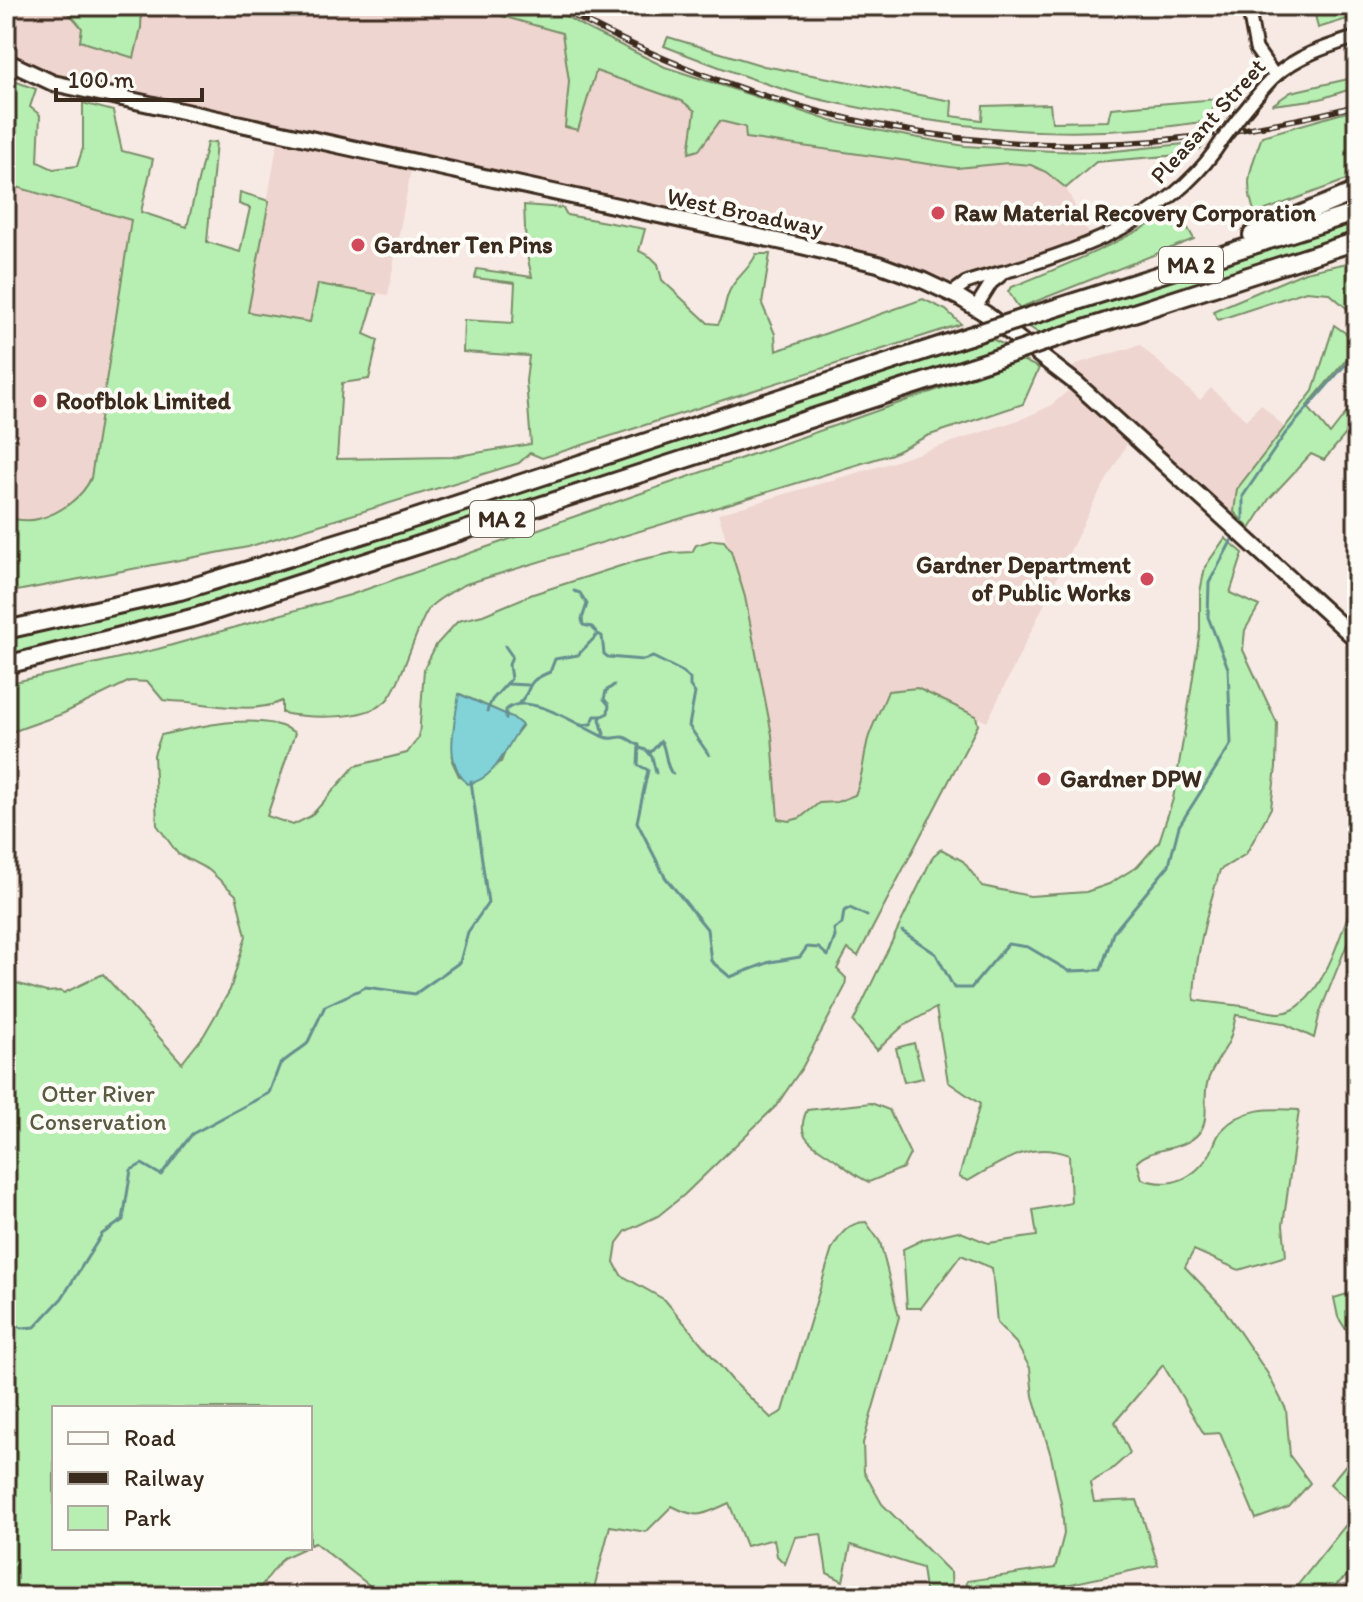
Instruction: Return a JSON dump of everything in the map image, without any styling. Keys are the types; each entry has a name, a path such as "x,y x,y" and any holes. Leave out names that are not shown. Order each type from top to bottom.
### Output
{"highway":[{"path":"1157,275 1357,191"},
{"name":"MA 2","path":"6,630 180,591 427,514 1357,212"},
{"name":"MA 2","path":"6,665 196,617 1357,241"},
{"path":"1295,261 1357,250"}],"main road":[{"name":"West Broadway","path":"6,61 53,83 869,262 952,293 976,307 1077,384 1357,640"},
{"path":"1349,1596 1357,1590"}],"street":[{"path":"1248,6 1256,49 1275,76"},
{"name":"Pleasant Street","path":"952,293 966,283 1076,249 1141,218 1190,181 1275,76 1306,55 1357,37"},
{"path":"976,307 991,283 1005,272"}],"shaded area":[{"path":"6,6 63,6 82,28 141,28 142,6 548,6 586,28 578,129 595,71 682,101 695,112 957,168 1008,163 1031,165 1065,186 1094,244 952,293 924,281 412,164 388,295 319,284 311,322 248,312 279,134 53,83 6,61"},
{"path":"6,184 131,220 91,478 86,490 59,511 36,520 6,518"},
{"path":"1140,345 1200,400 1211,388 1246,420 1261,404 1284,427 1237,489 1234,512 1228,522 1137,439 1127,444 1093,504 987,722 917,688 862,762 860,784 855,795 837,802 819,803 800,818 789,821 778,819 772,735 745,597 718,514 890,463 1024,418 1050,406 1076,384 1064,374 1079,363"}],"green space":[{"path":"63,6 142,6 134,58 80,41 82,28"},
{"path":"487,6 548,6 665,67 831,121 896,134 965,146 1053,151 1104,152 1205,142 1190,154 1096,162 1066,188 1031,165 1008,163 957,168 746,138 745,127 720,121 699,150 689,153 695,111 682,101 596,71 578,130 565,127 569,81 562,33 502,16"},
{"path":"1313,6 1357,6 1357,16 1318,28"},
{"path":"668,37 764,66 952,101 951,116 982,120 983,106 1050,104 1052,122 1108,121 1111,108 1216,99 1209,121 1168,126 1089,132 972,126 892,114 802,95 664,46"},
{"path":"1357,77 1357,87 1320,99 1272,105 1291,92"},
{"path":"14,81 36,89 30,107 40,115 38,162 53,169 77,166 83,148 83,103 113,111 122,151 153,159 141,212 187,227 207,143 216,142 207,242 240,252 250,208 239,204 240,192 269,201 248,312 310,322 318,284 376,294 364,334 378,340 369,379 342,383 337,459 452,457 531,444 526,381 529,356 463,352 464,320 513,323 515,283 475,278 477,269 532,277 526,251 524,205 563,208 567,215 645,229 639,251 658,264 662,280 708,323 718,324 727,296 756,254 770,254 762,304 775,334 776,351 923,299 946,310 961,324 542,458 530,453 519,463 248,547 6,593 6,518 34,520 46,517 76,498 91,478 131,220 6,184 6,95"},
{"path":"1357,109 1357,176 1255,214 1249,183 1262,136"},
{"path":"1177,209 1194,239 1019,308 1008,291 1117,242"},
{"path":"1357,220 1357,232 1040,334 1028,326"},
{"path":"1357,261 1357,317 1329,293 1306,291 1218,320 1213,311 1305,272"},
{"path":"1334,325 1357,341 1357,347 1307,406 1330,434 1354,403 1357,405 1357,421 1324,460 1311,454 1269,499 1250,529 1234,512 1237,489 1313,391"},
{"path":"992,339 1007,346 391,548 90,637 6,655 6,638 167,600 326,554"},
{"path":"1022,360 1039,368 1023,404 927,436 892,454 463,585 431,606 391,694 386,701 364,712 307,716 282,713 282,701 251,708 167,701 148,682 130,681 62,714 6,734 6,684 158,649 350,595"},
{"path":"1225,538 1243,553 1230,593 1259,606 1245,630 1243,650 1277,723 1276,767 1271,808 1246,854 1220,870 1202,934 1194,1000 1275,1013 1295,1009 1320,981 1330,962 1357,887 1357,919 1320,1012 1314,1038 1283,1023 1236,1015 1229,1041 1208,1079 1205,1116 1199,1133 1185,1143 1151,1153 1137,1162 1142,1179 1172,1182 1198,1169 1211,1152 1220,1132 1230,1122 1248,1113 1268,1109 1299,1110 1283,1225 1286,1256 1239,1270 1194,1250 1185,1267 1221,1305 1268,1374 1286,1409 1290,1456 1310,1483 1289,1507 1256,1519 1220,1433 1204,1434 1163,1365 1115,1422 1130,1453 1090,1483 1094,1502 1137,1500 1158,1565 1038,1591 1037,1596 966,1596 967,1581 1055,1568 1064,1534 1062,1508 1033,1396 1030,1368 1016,1343 997,1323 992,1268 961,1255 921,1308 907,1308 903,1249 924,1239 958,1231 988,1243 1037,1236 1033,1210 1071,1203 1069,1155 1041,1150 1028,1152 1004,1160 968,1181 959,1177 980,1104 948,1082 936,1008 902,1027 877,1050 853,1022 933,856 941,849 963,861 982,886 1030,896 1086,892 1109,884 1138,866 1159,842 1173,799 1186,723 1200,630 1200,592 1205,567"},
{"name":"Otter River Conservation","path":"713,540 724,541 731,551 745,597 772,735 778,819 789,821 800,818 819,803 837,802 855,795 868,739 888,691 917,688 976,716 978,725 858,956 848,949 837,969 846,978 845,987 802,1068 776,1106 684,1195 658,1216 626,1231 617,1243 614,1262 621,1275 665,1300 732,1380 771,1418 783,1411 832,1249 849,1227 866,1222 880,1242 899,1317 863,1443 864,1472 882,1504 951,1573 952,1596 926,1596 922,1568 851,1545 843,1581 827,1573 821,1534 795,1537 785,1564 777,1556 774,1539 746,1546 729,1503 700,1514 672,1506 646,1532 610,1526 592,1596 383,1596 315,1543 312,1544 312,1406 52,1406 52,1550 301,1550 283,1558 258,1590 241,1587 238,1596 6,1596 6,980 46,992 64,993 103,974 182,1063 204,1035 230,990 246,936 236,895 209,870 178,854 157,825 154,755 161,735 248,721 282,726 295,733 267,816 293,825 311,816 355,766 407,753 419,737 424,669 436,645 458,621 639,560 692,552 696,545","holes":["460,694 512,717 522,726 508,744 501,762 459,776 452,761"]},
{"path":"914,1043 923,1078 904,1082 896,1048"},
{"path":"871,1103 889,1110 910,1154 903,1168 869,1182 809,1141 803,1120 807,1110"},
{"path":"1357,1291 1357,1347 1338,1317 1334,1298"},
{"path":"1357,1451 1357,1509 1330,1484"},
{"path":"1357,1511 1357,1568 1322,1596 1289,1596"}],"water":[{"path":"459,694 512,717 522,725 494,768 478,781 468,784 455,765 453,754"}],"waterway":[{"path":"1240,526 1243,496 1285,434 1357,351"},
{"path":"902,931 936,954 954,988 971,988 1008,944 1028,947 1069,971 1101,970 1113,933 1169,865 1179,826 1231,744 1228,668 1208,617 1209,583 1234,536"},
{"path":"574,591 580,593 587,604 583,625 592,627 597,633"},
{"path":"519,703 532,683 550,672 555,659 578,655 598,634 602,636 604,654 608,657 643,660 653,657 683,672 690,679 695,693 689,726 709,755"},
{"path":"487,711 492,700 511,679 509,665 512,656 505,646"},
{"path":"508,684 528,685"},
{"path":"580,725 591,724 595,716 608,713 609,705 604,699 606,691 614,685"},
{"path":"506,719 506,710 527,704 555,712 604,737 624,737 639,745 638,765 648,770 637,822 665,877 707,929 711,961 730,977 770,962 800,957 807,947 819,948 828,956 835,937 834,929 842,924 844,911 850,908 867,916"},
{"path":"601,736 604,734 602,716"},
{"path":"640,748 651,752 661,741 673,774"},
{"path":"648,752 656,773"},
{"path":"6,1318 21,1328 35,1327 62,1298 102,1234 123,1220 131,1170 142,1164 161,1175 192,1134 269,1093 280,1064 307,1044 325,1006 366,987 415,994 460,962 468,932 488,903 471,781"}],"railway":[{"path":"556,6 637,47 720,81 804,108 890,128 977,140 1066,144 1155,141 1245,129 1357,105"}],"place":[{"name":"Raw Material Recovery Corporation","path":"938,213"},
{"name":"Gardner Ten Pins","path":"358,245"},
{"name":"Roofblok Limited","path":"40,401"},
{"name":"Gardner Department of Public Works","path":"1147,579"},
{"name":"Gardner DPW","path":"1044,779"}]}
